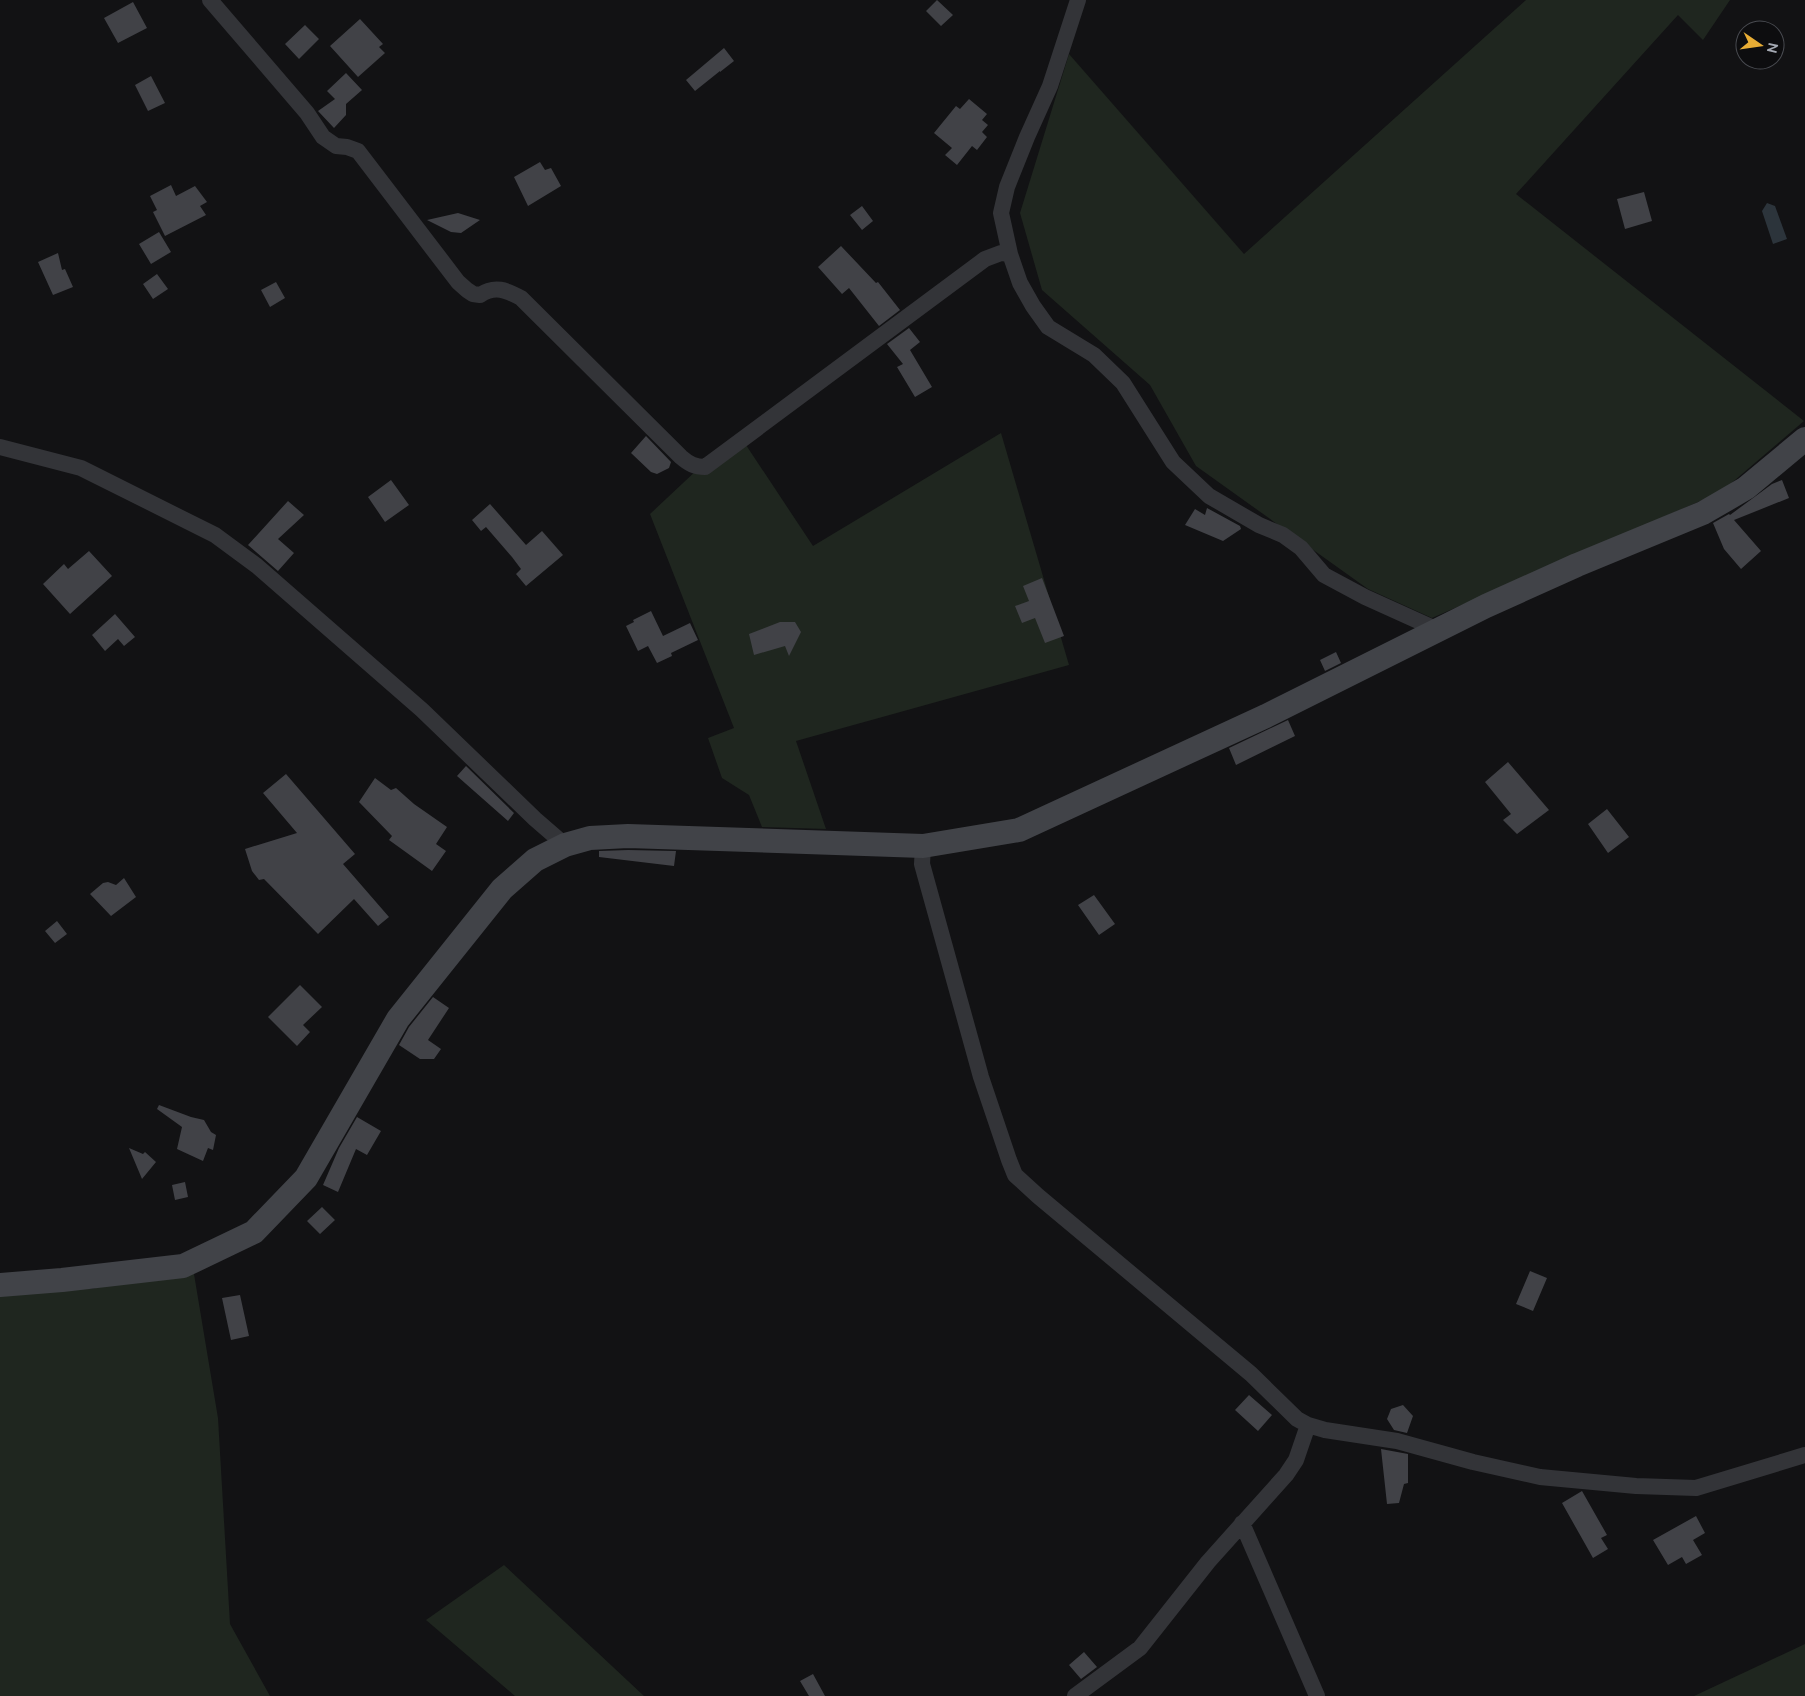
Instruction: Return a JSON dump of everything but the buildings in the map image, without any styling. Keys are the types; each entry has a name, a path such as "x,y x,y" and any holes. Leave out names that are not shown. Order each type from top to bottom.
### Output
{"main road":[{"path":"0,1285 183,1266 254,1232 306,1178 398,1019 416,996 502,889 535,860 565,845 590,838 628,836 923,846 1019,830 1266,716 1438,630 1577,565 1703,513 1746,488 1805,438"}],"street":[{"path":"210,0 307,113 323,137 336,146 358,151 462,286 473,294 480,295 486,291 501,289 521,298 681,457 698,467 705,467 985,259 1001,253 1010,254"},
{"path":"1078,0 1050,86 1026,137 1007,187 1001,213 1010,254 1020,283 1033,306 1048,327 1094,355 1122,383 1173,462 1208,496 1259,525 1283,535 1301,548 1324,574 1365,597 1438,630"},
{"path":"0,447 81,468 215,535 257,566 422,710 535,819 565,845"},
{"path":"923,846 922,864 981,1077 1015,1175 1251,1374 1297,1419 1308,1425 1325,1430 1397,1441 1473,1462 1540,1477 1636,1486 1696,1488 1805,1455"},
{"path":"1075,1696 1140,1648 1208,1562 1286,1475 1296,1460 1308,1425"},
{"path":"1242,1523 1317,1696"}],"shaded area":[{"path":"1526,0 1730,0 1703,40 1678,15 1516,194 1804,421 1721,492 1432,618 1368,589 1196,466 1150,385 1042,290 1020,213 1069,54 1244,254"},
{"path":"1767,203 1775,206 1787,239 1773,244 1762,211"},
{"path":"1001,433 1069,665 796,741 826,829 762,827 749,795 722,778 708,738 734,728 650,514 699,468 746,445 813,546"},
{"path":"193,1268 218,1418 230,1624 270,1696 0,1696 0,1289 91,1289"},
{"path":"504,1565 644,1696 515,1696 426,1620"},
{"path":"1805,1644 1805,1696 1694,1696"}]}
